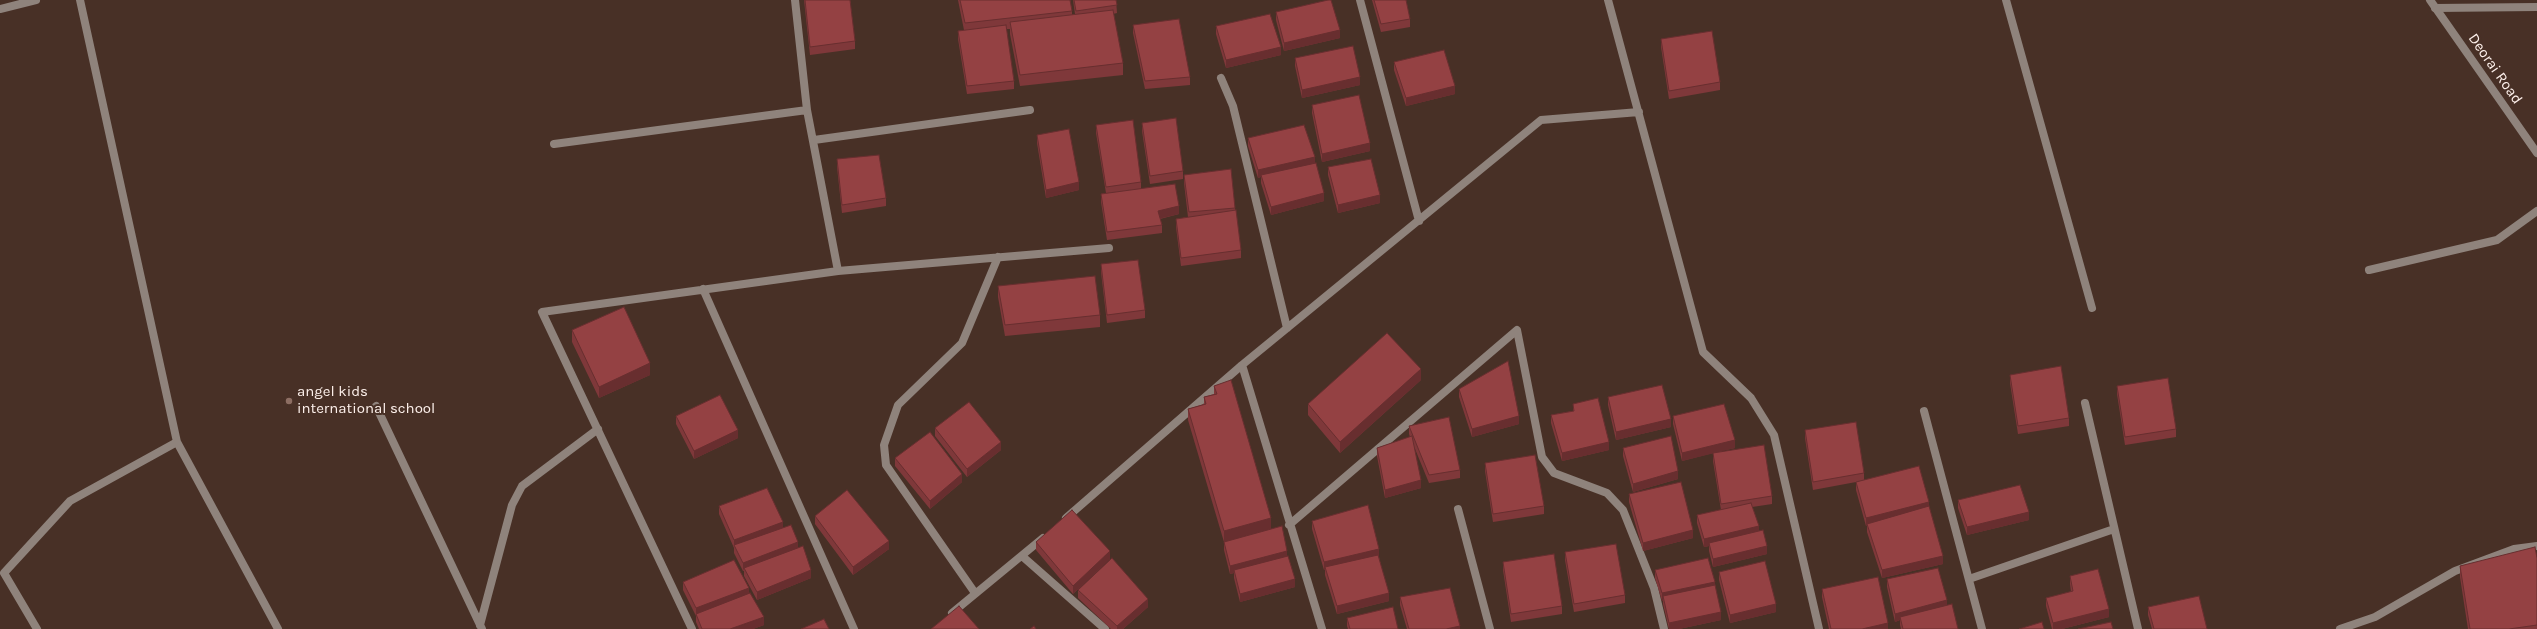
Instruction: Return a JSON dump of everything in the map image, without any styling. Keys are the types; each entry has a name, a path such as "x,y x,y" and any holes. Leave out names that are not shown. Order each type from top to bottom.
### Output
{"street":[{"path":"0,10 36,0"},
{"path":"80,0 177,442 278,629"},
{"path":"795,0 807,110 814,140 838,271"},
{"path":"1360,0 1419,221"},
{"path":"1608,0 1703,352 1751,398 1774,434 1819,629"},
{"path":"2006,0 2092,308"},
{"name":"Deorai Road","path":"2430,0 2537,153"},
{"path":"2435,8 2537,7"},
{"path":"1221,78 1233,106 1287,328"},
{"path":"554,144 807,110"},
{"path":"814,140 1030,110"},
{"path":"945,619 1055,528 1242,364 1541,120 1639,112"},
{"path":"2369,270 2497,240 2537,211"},
{"path":"692,629 542,312 838,271 1109,248"},
{"path":"976,592 886,465 884,445 898,405 962,343 998,257"},
{"path":"703,290 854,629"},
{"path":"1289,525 1517,330 1542,456 1554,473 1607,493 1623,510 1654,588 1664,629"},
{"path":"1242,364 1289,525 1322,629"},
{"path":"2084,403 2138,629"},
{"path":"376,406 481,627"},
{"path":"1924,411 1982,629"},
{"path":"481,627 512,505 522,486 598,429"},
{"path":"37,629 4,573 70,501 177,442"},
{"path":"1458,509 1490,629"},
{"path":"1968,579 2114,529"},
{"path":"2340,629 2375,617 2455,571 2514,549 2537,546"},
{"path":"1022,556 1104,629"}],"building":[{"path":"805,0 850,0 855,41 810,47"},
{"path":"960,0 1070,0 1072,11 965,23"},
{"path":"1074,0 1116,0 1117,5 1076,11"},
{"path":"1331,0 1340,30 1284,43 1276,12"},
{"path":"1374,0 1406,0 1410,19 1381,24"},
{"path":"1113,10 1123,63 1020,75 1010,22"},
{"path":"1270,14 1281,47 1226,60 1216,26"},
{"path":"1179,19 1190,77 1145,81 1133,25"},
{"path":"1006,25 1014,81 967,86 958,31"},
{"path":"1712,31 1720,82 1669,91 1661,39"},
{"path":"1353,46 1360,77 1302,90 1295,58"},
{"path":"1444,50 1455,86 1406,98 1394,62"},
{"path":"1359,95 1370,143 1322,154 1312,105"},
{"path":"1176,118 1183,171 1150,176 1142,123"},
{"path":"1133,120 1141,182 1106,187 1096,125"},
{"path":"1304,125 1315,157 1258,170 1248,138"},
{"path":"1069,129 1079,182 1046,190 1037,135"},
{"path":"879,155 886,198 842,205 837,159"},
{"path":"1371,159 1380,195 1338,205 1328,167"},
{"path":"1316,163 1324,193 1271,207 1261,175"},
{"path":"1231,169 1235,208 1189,212 1184,175"},
{"path":"1175,184 1179,206 1158,211 1162,225 1107,232 1101,194"},
{"path":"1236,210 1241,250 1181,258 1176,219"},
{"path":"1138,260 1145,310 1107,315 1101,264"},
{"path":"1095,276 1100,315 1005,325 998,286"},
{"path":"624,307 650,363 599,387 572,330"},
{"path":"1387,333 1421,369 1340,442 1308,404"},
{"path":"1508,361 1519,416 1472,429 1459,389"},
{"path":"2061,366 2069,418 2018,426 2010,375"},
{"path":"2168,378 2176,429 2125,437 2117,386"},
{"path":"1231,380 1271,518 1224,531 1188,409 1206,404 1204,397 1217,394 1214,386"},
{"path":"1662,385 1671,419 1616,432 1608,397"},
{"path":"720,395 738,430 694,451 676,416"},
{"path":"1598,398 1609,442 1562,453 1551,415 1574,411 1573,404"},
{"path":"969,402 1001,442 967,469 935,428"},
{"path":"1724,404 1735,440 1682,453 1673,416"},
{"path":"1449,417 1460,470 1429,475 1409,426"},
{"path":"1856,422 1864,473 1813,482 1805,430"},
{"path":"930,432 962,474 930,501 895,458"},
{"path":"1412,436 1421,480 1385,490 1377,448"},
{"path":"1671,436 1678,471 1633,484 1623,448"},
{"path":"1764,445 1772,496 1721,504 1713,453"},
{"path":"1535,455 1544,506 1493,514 1485,463"},
{"path":"1919,466 1929,502 1866,518 1856,482"},
{"path":"1681,482 1693,530 1643,543 1629,494"},
{"path":"2020,485 2029,512 1967,527 1958,500"},
{"path":"767,488 783,522 734,540 719,506"},
{"path":"847,490 889,541 853,567 815,516"},
{"path":"1751,503 1759,526 1704,539 1697,515"},
{"path":"1368,505 1379,549 1324,562 1312,521"},
{"path":"1929,506 1943,556 1882,570 1867,524"},
{"path":"1072,510 1110,551 1073,586 1036,542"},
{"path":"791,525 798,542 743,563 734,545"},
{"path":"1282,526 1287,551 1230,566 1224,542"},
{"path":"1763,530 1767,546 1713,559 1709,543"},
{"path":"1616,544 1625,595 1574,604 1565,552"},
{"path":"803,546 811,570 757,592 744,568"},
{"path":"2535,547 2537,558 2537,625 2509,629 2470,629 2460,566"},
{"path":"1554,554 1562,606 1511,614 1503,562"},
{"path":"1378,555 1389,593 1337,606 1325,567"},
{"path":"1288,556 1295,579 1240,594 1234,570"},
{"path":"1112,558 1148,599 1117,626 1078,590"},
{"path":"1708,558 1715,582 1662,593 1655,570"},
{"path":"734,560 749,588 696,608 683,582"},
{"path":"1765,561 1776,604 1730,615 1719,572"},
{"path":"1938,568 1947,600 1895,614 1887,579"},
{"path":"2098,569 2109,609 2053,623 2046,598 2073,591 2070,576"},
{"path":"1878,577 1888,623 1862,629 1831,629 1822,589"},
{"path":"1715,585 1721,612 1669,623 1663,596"},
{"path":"1450,588 1460,626 1446,629 1409,629 1400,597"},
{"path":"750,593 764,617 730,629 702,629 696,614"},
{"path":"2199,596 2207,629 2154,629 2148,607"},
{"path":"1952,604 1958,629 1903,629 1900,617"},
{"path":"959,606 979,629 931,629"},
{"path":"1393,607 1398,629 1350,629 1347,618"},
{"path":"824,619 829,629 801,629"},
{"path":"2042,622 2044,629 2019,629"},
{"path":"2111,622 2113,629 2078,629"}],"place":[{"name":"angel kids international school","path":"289,401"}]}
